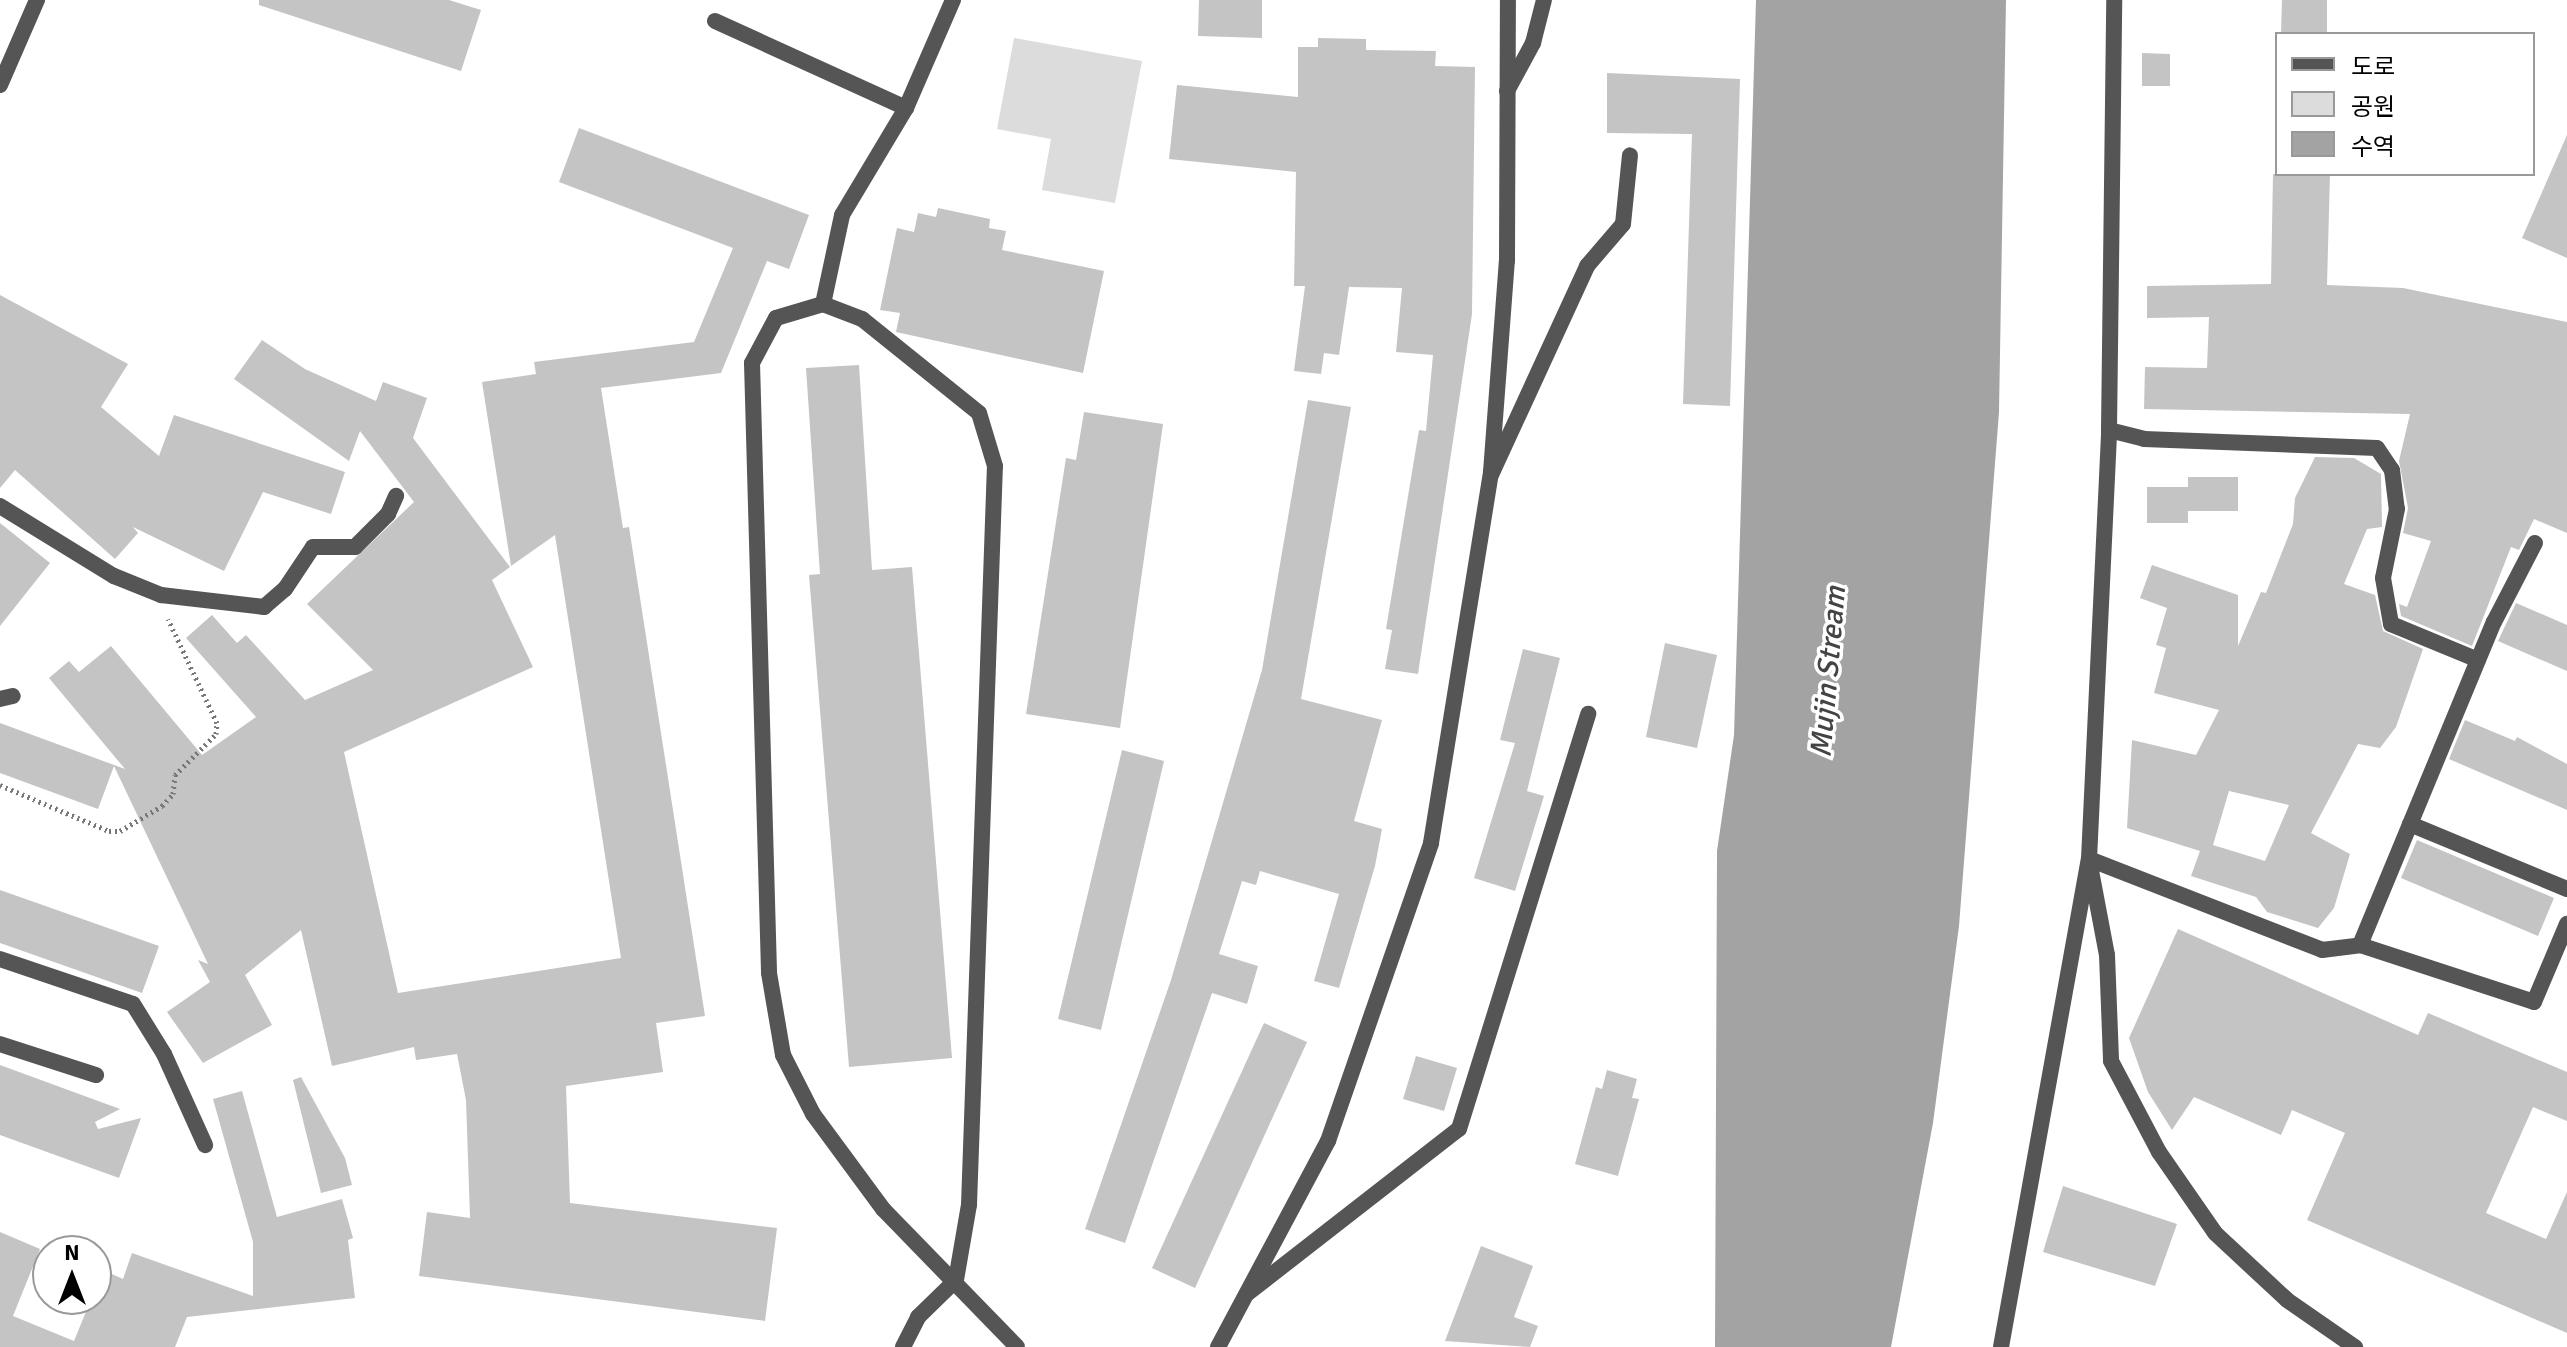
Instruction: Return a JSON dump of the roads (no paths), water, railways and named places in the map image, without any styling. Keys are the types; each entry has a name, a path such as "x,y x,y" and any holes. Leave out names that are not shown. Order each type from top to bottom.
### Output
{"street":[{"path":"0,85 37,0"},
{"path":"823,304 842,215 906,108 953,0"},
{"path":"1218,1347 1328,1141 1431,843 1490,476 1507,261 1508,0"},
{"path":"1507,91 1533,43 1544,0"},
{"path":"2001,1347 2089,859 2109,430 2114,0"},
{"path":"715,21 906,108"},
{"path":"1490,476 1587,266 1623,224 1630,155"},
{"path":"903,1347 918,1317 956,1280 969,1205 978,1048 995,466 979,413 862,319 823,304 776,318 752,363 769,973 783,1055 813,1114 883,1209 956,1280 1017,1347"},
{"path":"2109,430 2144,439 2377,448 2392,470 2397,509 2383,578 2391,624 2478,660"},
{"path":"0,506 74,554 161,595 264,607 285,589 313,547 355,547 388,514 396,496"},
{"path":"2360,945 2478,660 2535,543"},
{"path":"1248,1293 1459,1129 1588,714"},
{"path":"2410,824 2567,889"},
{"path":"2089,859 2322,950 2360,945 2534,1002 2567,924"},
{"path":"2089,859 2107,955 2111,1061 2159,1152 2215,1233 2287,1300 2355,1347"},
{"path":"0,959 133,1004 164,1054 205,1145"},
{"path":"0,1044 96,1075"}],"water":[{"name":"Mujin Stream","path":"1756,0 2006,0 1999,412 1959,926 1933,1123 1891,1347 1715,1347 1717,851 1734,735"}]}
